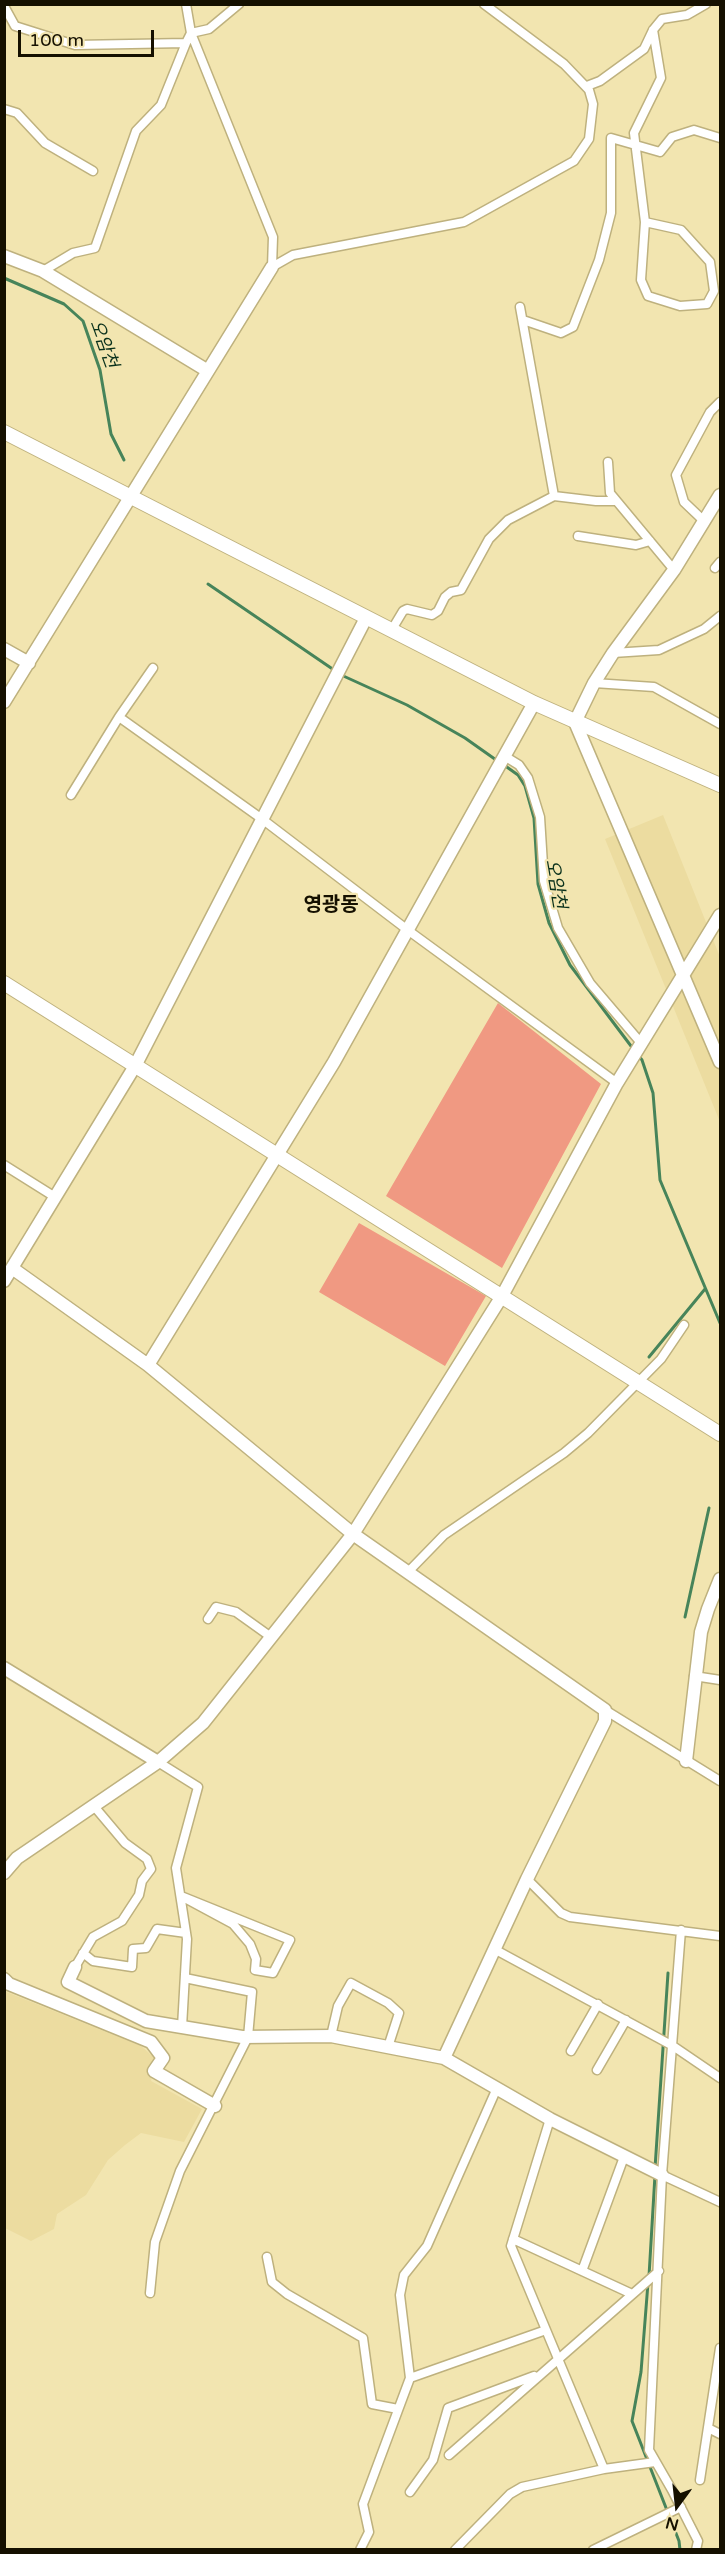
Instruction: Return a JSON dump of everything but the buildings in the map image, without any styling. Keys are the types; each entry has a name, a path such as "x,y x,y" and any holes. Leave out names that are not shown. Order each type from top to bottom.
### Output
{"main road":[{"path":"4,432 288,575 366,618 534,703 720,785"},
{"path":"4,983 720,1434"}],"street":[{"path":"186,4 191,33 273,237 272,267"},
{"path":"191,33 209,29 239,4"},
{"path":"4,702 121,516 130,496 272,267 293,255 464,222 574,161 589,140 593,104 586,86 564,64 484,4"},
{"path":"586,86 600,81 644,49 653,30 662,19 687,15 706,4"},
{"path":"4,6 15,26 75,45 186,43"},
{"path":"645,222 681,230 710,262 717,291 707,304 680,306 648,296 641,280 645,222 634,133 661,78 653,30"},
{"path":"43,271 73,253 95,248 136,131 161,105 191,33"},
{"path":"4,109 17,113 45,143 93,171"},
{"path":"523,320 561,333 573,327 599,260 610,213 611,138 660,152 672,137 694,130 720,138"},
{"path":"5,256 43,271 208,370"},
{"path":"520,307 554,496"},
{"path":"705,522 684,502 675,475 710,412 720,402"},
{"path":"608,462 610,493 674,570"},
{"path":"720,495 674,570 612,652 575,722 720,1062"},
{"path":"391,631 403,611 408,609 432,615 438,611 445,597 451,592 461,590 489,539 508,520 554,496 616,501"},
{"path":"578,536 636,545 650,541"},
{"path":"612,652 659,650 704,629 720,616"},
{"path":"4,1281 8,1266 55,1197 135,1066 366,618"},
{"path":"4,649 29,663"},
{"path":"71,795 119,717 153,668"},
{"path":"594,683 654,687 720,724"},
{"path":"148,1365 334,1062 506,757 534,703"},
{"path":"119,717 261,819 409,931 617,1083"},
{"path":"506,757 519,765 528,778 540,817 544,881 558,928 590,982 641,1043"},
{"path":"4,1874 17,1858 158,1762 202,1723 353,1534 502,1296 617,1083 720,915"},
{"path":"4,1166 55,1197"},
{"path":"8,1266 148,1365 353,1534 604,1710 720,1781"},
{"path":"408,1572 444,1535 564,1453 588,1433 661,1359 684,1325"},
{"path":"686,1761 694,1676 701,1632 720,1579"},
{"path":"208,1619 216,1607 236,1612 271,1637"},
{"path":"4,1668 198,1787 177,1868 186,1933 182,2027"},
{"path":"694,1676 720,1680"},
{"path":"444,2058 527,1879 605,1721 604,1710"},
{"path":"93,1805 125,1843 147,1859 151,1869 142,1881 136,1900 122,1921 93,1937 68,1982 146,2021 248,2037 332,2036 444,2058 624,2157 720,2202"},
{"path":"527,1879 561,1913 570,1917 720,1936"},
{"path":"181,1896 290,1940 273,1973 255,1970 256,1959 250,1944 233,1924 181,1896"},
{"path":"83,1953 93,1961 132,1967 133,1949 146,1948 158,1929 186,1933"},
{"path":"681,1930 673,2046 658,2173 659,2271 649,2450 698,2541 696,2550"},
{"path":"494,1949 673,2046 720,2078"},
{"path":"150,2294 156,2242 180,2171 248,2037 252,1992 185,1978"},
{"path":"4,1979 9,1984 151,2042 163,2058 154,2071 214,2106"},
{"path":"332,2036 338,2006 351,1983 388,2003 399,2013 388,2047"},
{"path":"571,2051 598,2004"},
{"path":"597,2070 626,2020"},
{"path":"360,2550 369,2532 363,2504 410,2378 400,2295 404,2275 427,2246 497,2088"},
{"path":"550,2118 511,2246 603,2469"},
{"path":"582,2271 624,2157"},
{"path":"513,2240 632,2294"},
{"path":"267,2257 272,2282 287,2294 363,2338 372,2404 398,2409"},
{"path":"449,2455 659,2271"},
{"path":"410,2378 546,2330"},
{"path":"700,2480 720,2348"},
{"path":"410,2492 434,2460 448,2408 539,2375"},
{"path":"708,2428 720,2434"},
{"path":"455,2550 510,2494 522,2487 603,2469 655,2462"},
{"path":"593,2550 681,2507"}],"shaded area":[{"path":"663,815 720,957 720,1122 605,839"},
{"path":"498,1003 601,1084 502,1268 386,1196"},
{"path":"359,1223 486,1296 445,1366 319,1292"},
{"path":"4,1991 141,2046 157,2060 151,2081 202,2109 184,2142 141,2133 125,2145 108,2160 86,2195 57,2214 54,2229 31,2241 5,2228"}],"waterway":[{"name":"오암천","path":"4,278 64,304 83,321 100,370 111,434 124,460"},
{"name":"오암천","path":"208,584 334,670"},
{"name":"오암천","path":"339,674 407,705 465,738 499,762"},
{"name":"오암천","path":"504,765 518,775 525,786 534,818 538,884 549,923 570,965 634,1050"},
{"name":"오암천","path":"638,1055 642,1060 653,1093 660,1180 720,1323"},
{"path":"649,1357 705,1289"},
{"path":"685,1617 709,1508"},
{"path":"655,2168 668,1973"},
{"path":"649,2276 655,2175"},
{"path":"648,2283 641,2372 632,2421 679,2541 680,2550"}],"district":[{"name":"영광동","path":"331,906"}]}
